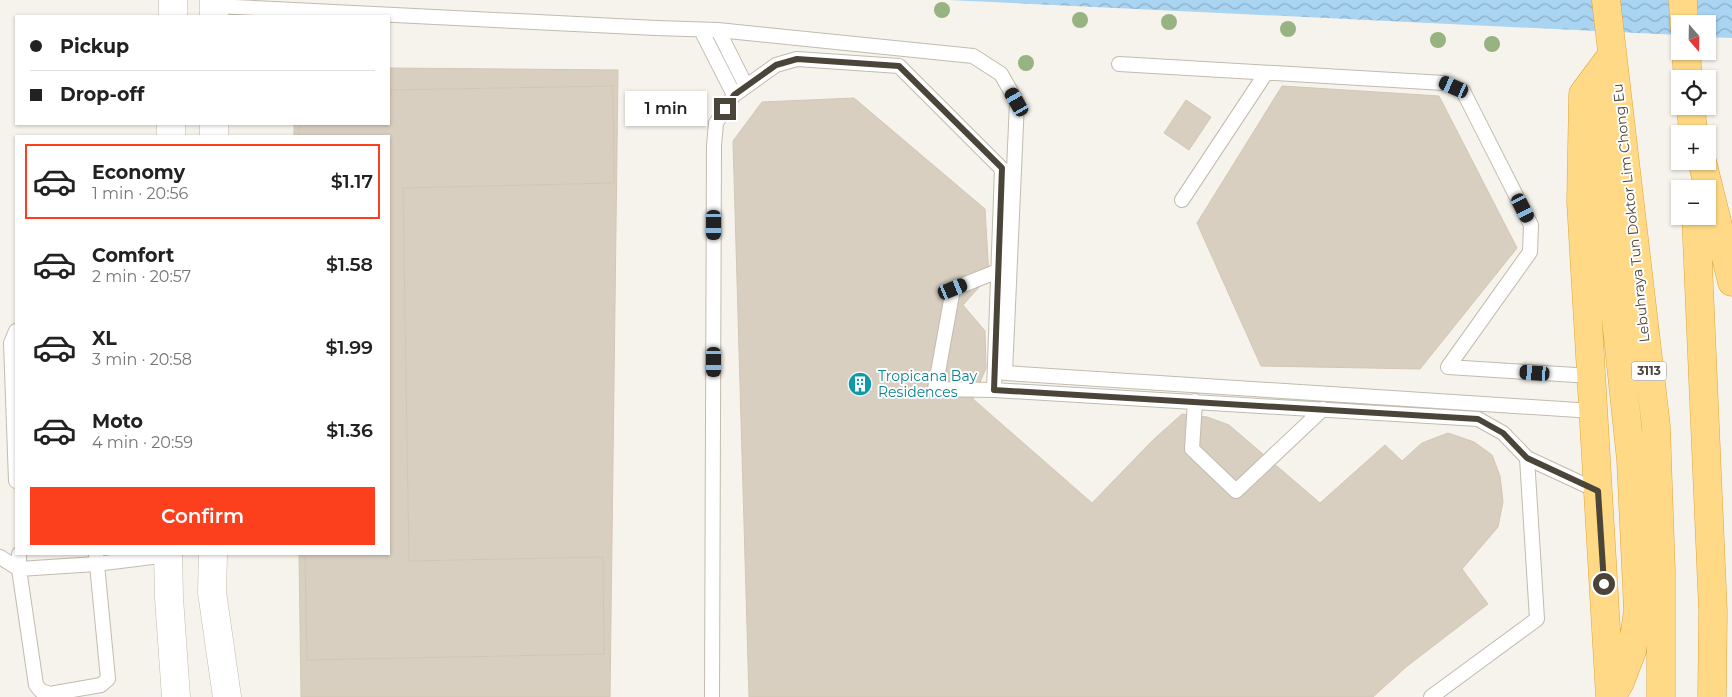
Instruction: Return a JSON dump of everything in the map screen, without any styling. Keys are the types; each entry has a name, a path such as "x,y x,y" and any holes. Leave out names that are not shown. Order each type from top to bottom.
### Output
{"highway":[{"name":"Lebuhraya Tun Doktor Lim Chong Eu","path":"1606,0 1656,426 1662,572 1661,697"},
{"path":"1683,0 1684,15"},
{"path":"1611,697 1581,202 1583,94 1612,51"},
{"path":"1611,697 1620,682 1632,651 1638,611 1631,460 1605,215 1601,115 1617,81"},
{"path":"1704,170 1732,282"},
{"path":"1696,225 1713,612 1712,697"}],"street":[{"path":"173,0 173,15"},
{"path":"168,555 168,598 176,697"},
{"path":"213,555 212,592 226,697"}],"lane":[{"path":"214,8 369,15"},
{"path":"390,16 718,30 973,56 1001,74 1017,102 1005,373 1593,411"},
{"path":"701,30 734,95"},
{"path":"718,30 746,86"},
{"path":"712,697 714,146 716,123 734,95 776,65 797,59 899,66 1002,168 994,390"},
{"path":"1119,64 1444,83 1463,92 1532,225 1530,252 1448,368 1591,376"},
{"path":"1182,200 1266,73"},
{"path":"998,271 953,289 935,388 1478,419 1503,433 1527,458 1598,491"},
{"path":"15,333 11,342 15,438"},
{"path":"0,402 14,395"},
{"path":"1195,402 1192,449 1236,491 1323,409"},
{"path":"1431,697 1537,619 1527,458"},
{"path":"19,555 19,569 36,685 41,692 50,694 101,685 108,679 96,559"},
{"path":"0,557 19,569 96,559 154,555"}],"water":[{"path":"949,0 1732,0 1732,38 1716,37 1716,15 1671,15 1671,35"}],"building":[{"path":"390,68 618,70 610,697 301,697 299,555 390,555 390,135 294,135 294,125 390,125"},
{"path":"613,86 614,183 403,188 409,561 603,557 604,654 307,660 305,555 390,555 390,135 299,135 299,125 390,125 390,90"},
{"path":"1282,86 1439,96 1517,248 1420,369 1261,366 1197,223"},
{"name":"Tropicana Bay Residences","path":"854,98 985,209 989,276 963,305 985,331 986,368 973,399 1092,503 1153,440 1182,414 1207,417 1229,425 1320,503 1385,445 1402,461 1422,443 1448,433 1474,442 1492,455 1500,476 1503,502 1498,527 1462,569 1488,604 1406,667 1373,697 749,697 733,141 762,102"},
{"path":"1186,100 1211,117 1189,150 1164,133"}],"place":[{"name":"Tropicana Bay Residences","path":"860,384"}],"route":[{"path":"725,109 734,95 776,65 797,59 899,66 1002,168 994,390 1478,419 1503,433 1527,458 1598,491 1604,584"}]}
